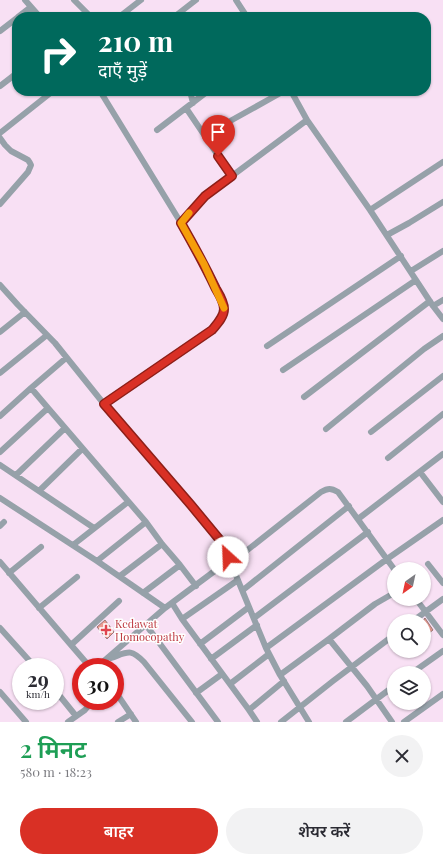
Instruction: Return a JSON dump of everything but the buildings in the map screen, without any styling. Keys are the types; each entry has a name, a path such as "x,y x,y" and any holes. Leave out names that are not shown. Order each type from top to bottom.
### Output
{"street":[{"path":"25,0 36,12"},
{"path":"125,12 141,0"},
{"path":"180,12 196,0"},
{"path":"236,0 242,12"},
{"path":"76,1 86,12"},
{"path":"23,12 31,6"},
{"path":"0,31 12,21"},
{"path":"0,86 12,77"},
{"path":"0,132 47,96"},
{"path":"103,96 181,223 204,264 224,308 220,321 212,330 104,404"},
{"path":"191,96 193,103"},
{"path":"156,130 202,96"},
{"path":"205,135 275,96"},
{"path":"294,96 307,120 370,210 443,319"},
{"path":"186,108 232,176"},
{"path":"181,223 205,196 307,120"},
{"path":"0,138 11,151 28,160 31,165 28,172 0,204"},
{"path":"370,210 443,162"},
{"path":"387,235 443,202"},
{"path":"411,271 443,251"},
{"path":"266,346 401,256"},
{"path":"283,370 416,280"},
{"path":"0,285 47,335 228,550 230,560 268,651 282,678 309,722"},
{"path":"304,396 431,303 443,300"},
{"path":"0,332 25,312"},
{"path":"0,373 47,335"},
{"path":"326,429 424,349 443,337"},
{"path":"0,416 66,358"},
{"path":"371,432 443,376"},
{"path":"31,388 146,522 196,586"},
{"path":"0,452 48,408"},
{"path":"388,458 443,414"},
{"path":"16,475 65,428"},
{"path":"40,491 82,449"},
{"path":"358,519 442,456"},
{"path":"0,465 94,528"},
{"path":"420,472 443,502"},
{"path":"108,658 165,608 327,489 332,488 338,492 389,562"},
{"path":"0,498 98,561 165,608"},
{"path":"72,545 128,502"},
{"path":"242,590 349,506"},
{"path":"230,684 268,651 387,559 443,520"},
{"path":"98,561 146,522"},
{"path":"211,659 368,532"},
{"path":"120,576 162,544"},
{"path":"9,573 41,547"},
{"path":"0,562 83,658"},
{"path":"143,593 180,565"},
{"path":"431,568 443,583"},
{"path":"39,608 77,577"},
{"path":"182,619 238,580"},
{"path":"249,710 282,678 329,639 387,596"},
{"path":"422,614 443,599"},
{"path":"72,645 119,601"},
{"path":"172,603 257,722"},
{"path":"422,606 443,634"},
{"path":"200,644 249,607"},
{"path":"146,625 218,722"},
{"path":"0,628 27,658"},
{"path":"329,639 377,699 392,722"},
{"path":"281,722 387,640"},
{"path":"422,666 443,651"},
{"path":"111,658 124,653 132,652 138,656 192,722"},
{"path":"196,693 222,674"},
{"path":"346,722 387,691"},
{"path":"0,692 26,722"},
{"path":"404,722 443,694"},
{"path":"64,701 76,716"},
{"path":"124,704 136,722"},
{"path":"68,722 85,710"},
{"path":"118,722 131,714"}],"slow traffic":[{"path":"189,213 181,223 204,264 224,308"}],"place":[{"name":"Kedawat Homoeopathy","path":"106,630"}],"route":[{"path":"218,156 232,176 205,196 181,223 204,264 224,308 220,321 212,330 104,404 224,545 228,550 228,557"}]}
